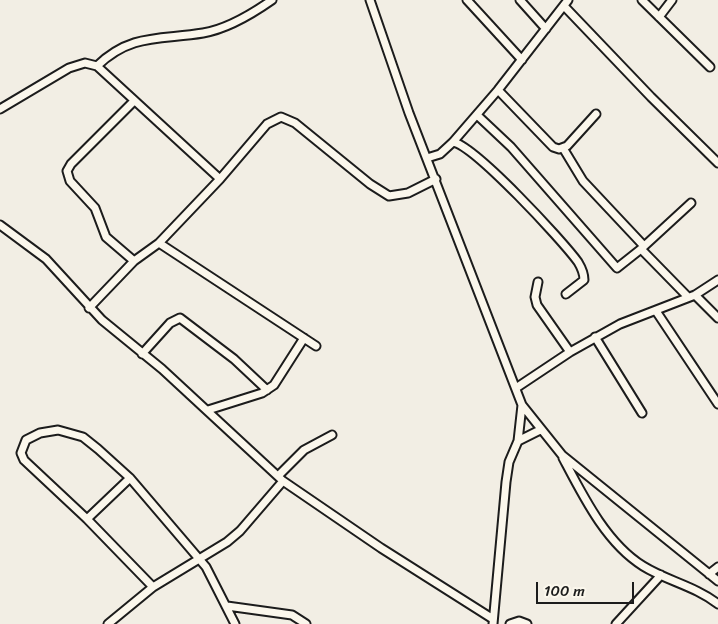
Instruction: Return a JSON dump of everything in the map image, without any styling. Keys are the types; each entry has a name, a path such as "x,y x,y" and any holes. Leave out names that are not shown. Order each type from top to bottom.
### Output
{"street":[{"path":"97,66 108,55 129,44 150,38 204,33 220,29 272,0"},
{"path":"370,0 427,158 522,405 540,430 562,455 718,581"},
{"path":"467,0 522,60"},
{"path":"520,0 546,29"},
{"path":"642,0 710,67"},
{"path":"659,17 672,0"},
{"path":"427,158 440,154 453,142 498,90 566,3 651,97 718,163"},
{"path":"0,109 68,68 85,63 97,66 220,179"},
{"path":"498,90 553,147 562,148"},
{"path":"134,101 71,164 67,171 70,181 95,208 106,237 134,261"},
{"path":"562,148 596,114"},
{"path":"476,115 511,147 615,267 619,267 643,248 691,203"},
{"path":"89,308 134,261 159,243 220,179 267,124 280,116 295,123 370,184 389,196 408,193 436,179"},
{"path":"453,142 466,148 556,234 579,264 584,280 566,294"},
{"path":"562,148 583,180 643,248 691,296 718,318"},
{"path":"0,224 54,267 89,308 208,410 280,479 493,621 509,462 518,441 522,405"},
{"path":"159,243 316,346"},
{"path":"516,388 570,352 620,324 691,296 718,280"},
{"path":"538,282 534,297 536,305 570,352"},
{"path":"656,311 718,404"},
{"path":"142,354 170,323 180,318 234,360 267,390"},
{"path":"208,410 267,390 284,373 304,338"},
{"path":"595,338 642,413"},
{"path":"518,441 540,430"},
{"path":"153,587 87,519 24,460 21,453 26,440 48,431 69,432 83,437 98,449 130,478 200,560 213,578 235,624"},
{"path":"108,624 153,587 200,560 240,532 304,450 332,435"},
{"path":"562,455 597,516 626,554 661,575 692,587 718,604"},
{"path":"87,519 130,478"},
{"path":"709,574 718,567"},
{"path":"616,624 661,575"},
{"path":"228,606 292,614 306,624"},
{"path":"510,624 520,621 527,624"}]}
